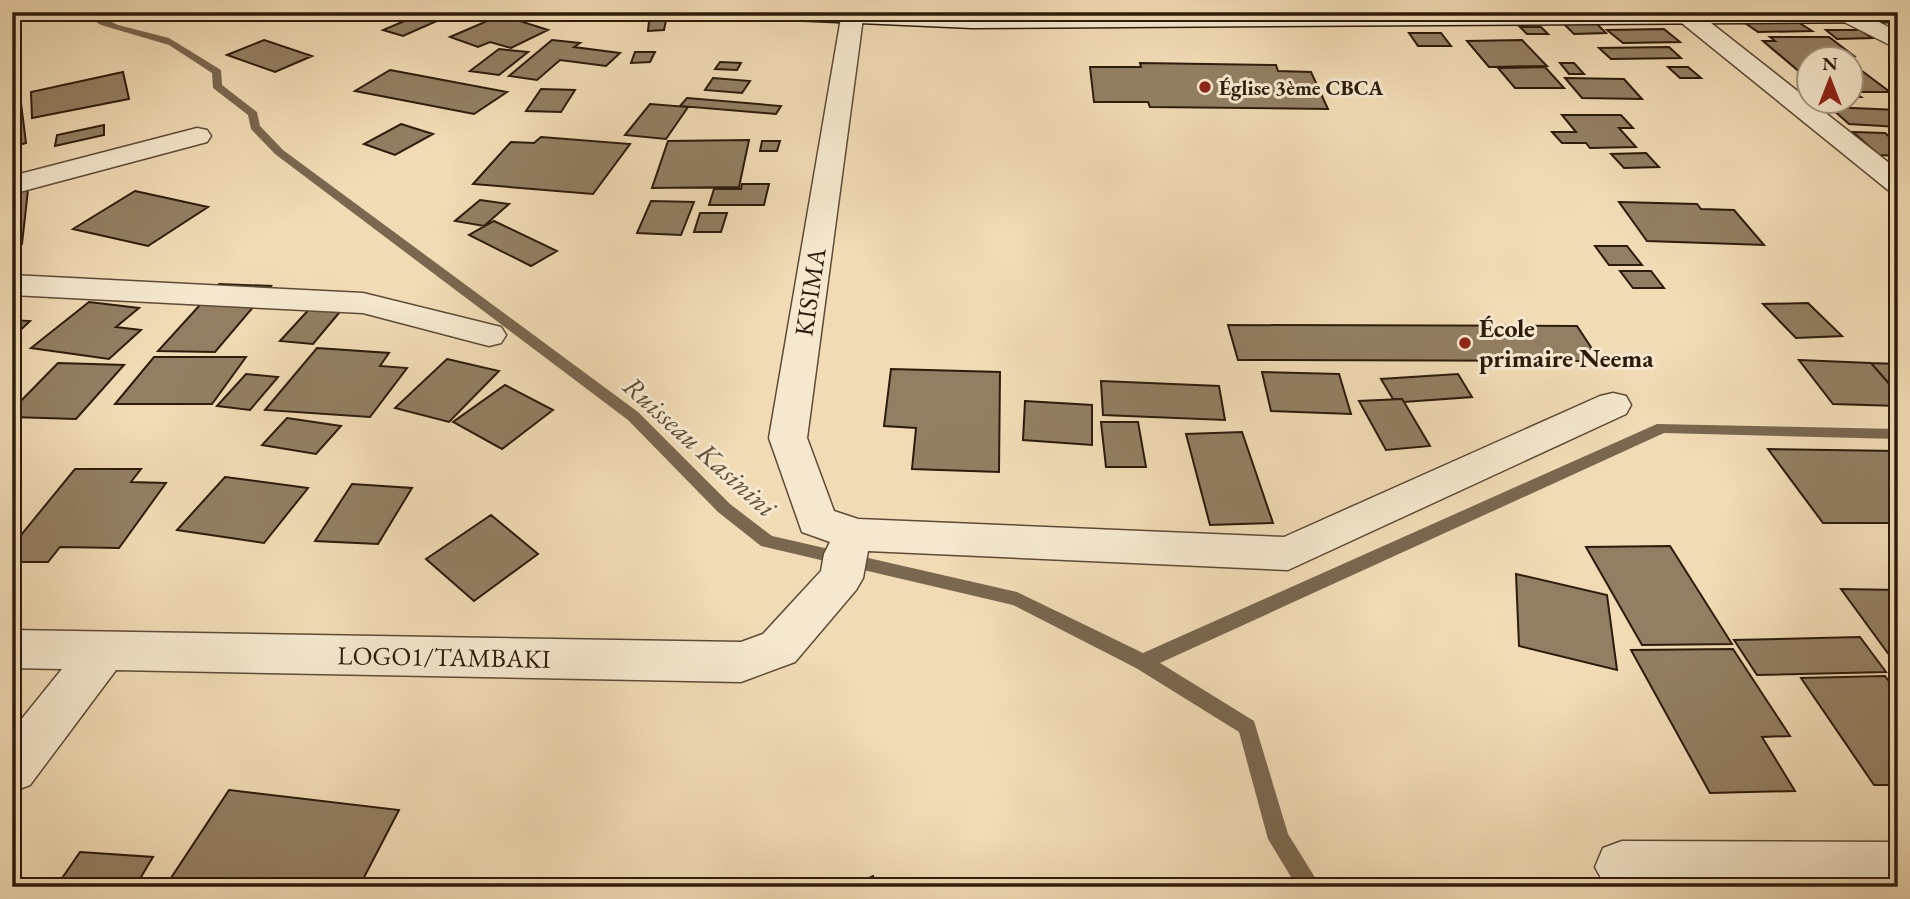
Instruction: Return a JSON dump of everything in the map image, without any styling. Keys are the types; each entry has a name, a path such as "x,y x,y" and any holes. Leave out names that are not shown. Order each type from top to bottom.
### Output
{"street":[{"path":"769,12 852,18 972,21 1898,15"},
{"path":"1686,15 1898,184"},
{"path":"1850,16 1898,42"},
{"name":"KISIMA","path":"847,556 817,521 788,438 852,18"},
{"path":"12,185 197,136"},
{"path":"12,285 363,303 489,335"},
{"path":"847,556 1288,554 1613,405"},
{"name":"LOGO1/TAMBAKI","path":"12,649 741,662 779,648 847,556"},
{"path":"12,769 104,651"},
{"path":"1622,867 1898,869"}],"building":[{"path":"172,12 215,12 188,21"},
{"path":"400,12 457,12 403,36 383,30 414,17"},
{"path":"501,15 548,30 511,48 490,42 478,47 450,37"},
{"path":"666,20 664,30 648,31 649,21"},
{"path":"1798,22 1812,31 1758,32 1745,23"},
{"path":"1564,24 1597,24 1606,33 1574,34"},
{"path":"1520,27 1541,27 1548,34 1527,34"},
{"path":"1664,29 1680,42 1623,43 1607,30"},
{"path":"1826,30 1860,30 1872,38 1837,39"},
{"path":"1409,33 1441,33 1451,46 1418,46"},
{"path":"1770,37 1829,37 1841,46 1794,46 1794,67 1763,41 1775,41"},
{"path":"264,40 312,56 275,72 227,55"},
{"path":"552,40 580,43 574,47 620,53 606,66 560,60 537,80 509,76"},
{"path":"1522,40 1547,66 1489,67 1467,41"},
{"path":"1669,47 1681,58 1611,59 1599,48"},
{"path":"499,49 528,52 499,75 470,71"},
{"path":"635,52 655,52 650,62 631,63"},
{"path":"720,62 741,63 737,70 715,69"},
{"name":"Église 3ème CBCA","path":"1140,63 1276,65 1278,71 1311,72 1328,109 1150,107 1148,102 1094,102 1090,67 1141,67"},
{"path":"1560,63 1574,63 1584,74 1569,74"},
{"path":"1545,67 1564,88 1515,88 1498,68"},
{"path":"1668,67 1688,67 1701,78 1680,78"},
{"path":"390,70 507,92 474,114 355,91"},
{"path":"123,72 129,99 32,118 31,92"},
{"path":"1864,72 1890,92 1864,92"},
{"path":"713,78 750,81 742,93 705,90"},
{"path":"1565,78 1624,79 1642,99 1582,98"},
{"path":"541,89 575,90 561,112 526,111"},
{"path":"20,95 26,143 12,147 12,96"},
{"path":"687,98 781,106 776,114 680,106"},
{"path":"650,104 688,107 666,139 625,135"},
{"path":"1864,108 1898,110 1898,127 1849,124 1840,116 1864,116"},
{"path":"1562,115 1621,115 1633,128 1619,128 1636,147 1590,148 1586,143 1562,143 1552,132 1576,132"},
{"path":"401,124 433,134 395,155 364,144"},
{"path":"104,125 104,135 55,146 57,135"},
{"path":"1853,132 1885,133 1898,144 1898,156 1879,155"},
{"path":"541,137 630,144 593,194 473,184 511,142 534,143"},
{"path":"749,140 739,187 652,188 668,141"},
{"path":"762,141 780,141 777,151 760,151"},
{"path":"1646,153 1659,167 1624,168 1611,154"},
{"path":"742,184 769,184 764,205 709,205 714,189 741,189"},
{"path":"28,190 22,244 12,246 12,193"},
{"path":"135,191 208,207 148,246 73,229"},
{"path":"480,200 509,204 484,226 455,221"},
{"path":"651,201 694,202 681,235 637,233"},
{"path":"1619,202 1697,204 1701,209 1734,210 1764,245 1647,241"},
{"path":"700,213 727,213 721,232 694,232"},
{"path":"494,221 557,251 531,266 469,235"},
{"path":"1595,246 1627,246 1642,265 1609,265"},
{"path":"1620,271 1651,271 1664,288 1633,288"},
{"path":"219,284 271,286 215,352 158,351"},
{"path":"324,293 354,295 313,344 280,341"},
{"path":"89,302 139,308 116,327 141,330 109,359 31,348"},
{"path":"1808,303 1842,336 1796,338 1763,304"},
{"path":"12,320 30,321 12,338"},
{"path":"1228,325 1577,326 1600,361 1238,360"},
{"path":"317,348 389,353 380,366 407,368 370,417 265,410"},
{"path":"154,357 246,357 212,404 115,404"},
{"path":"447,359 499,371 449,422 395,408"},
{"path":"1799,360 1871,363 1898,394 1898,406 1833,404"},
{"path":"58,363 124,365 76,419 12,417 12,410"},
{"path":"1871,363 1898,364 1898,394"},
{"path":"891,369 1000,372 999,472 912,469 916,428 884,426"},
{"path":"1262,372 1339,374 1351,414 1271,411"},
{"path":"246,374 278,377 250,410 217,406"},
{"path":"1458,374 1472,397 1404,402 1402,399 1393,399 1381,379"},
{"path":"1101,381 1219,386 1225,420 1103,415"},
{"path":"505,385 553,410 502,449 453,422"},
{"path":"1402,399 1430,446 1386,450 1359,401"},
{"path":"1025,401 1092,405 1092,445 1023,440"},
{"path":"287,418 341,426 316,454 262,445"},
{"path":"1101,422 1138,422 1146,467 1106,467"},
{"path":"1242,432 1273,523 1210,525 1186,434"},
{"path":"1768,449 1898,451 1898,523 1823,523"},
{"path":"75,469 141,469 131,482 166,483 119,548 60,547 48,562 12,562 12,546"},
{"path":"225,477 308,488 264,543 177,530"},
{"path":"352,484 412,488 378,544 315,541"},
{"path":"491,515 538,554 474,601 426,559"},
{"path":"1670,546 1732,644 1642,645 1586,547"},
{"path":"1516,574 1607,595 1617,670 1519,646"},
{"path":"1841,589 1898,590 1898,667"},
{"path":"1860,637 1886,672 1757,675 1734,640"},
{"path":"1733,649 1790,736 1762,737 1795,791 1710,793 1631,650"},
{"path":"1885,676 1898,694 1898,785 1874,785 1801,678"},
{"path":"229,790 399,810 359,887 165,887"},
{"path":"80,852 153,857 135,887 56,887"},
{"path":"873,876 877,887 849,887"}],"waterway":[{"name":"Ruisseau Kasinini","path":"84,12 115,27 155,36 172,43 217,72 217,86 253,114 255,127 279,152 633,416 724,508 767,541 1017,599 1143,662"},
{"path":"1143,662 1662,428 1898,434"},
{"name":"Ruisseau Kasinini","path":"1143,662 1247,727 1279,839 1310,887"}],"place":[{"name":"Église 3ème CBCA","path":"1205,87"},
{"name":"École primaire Neema","path":"1465,343"}]}
